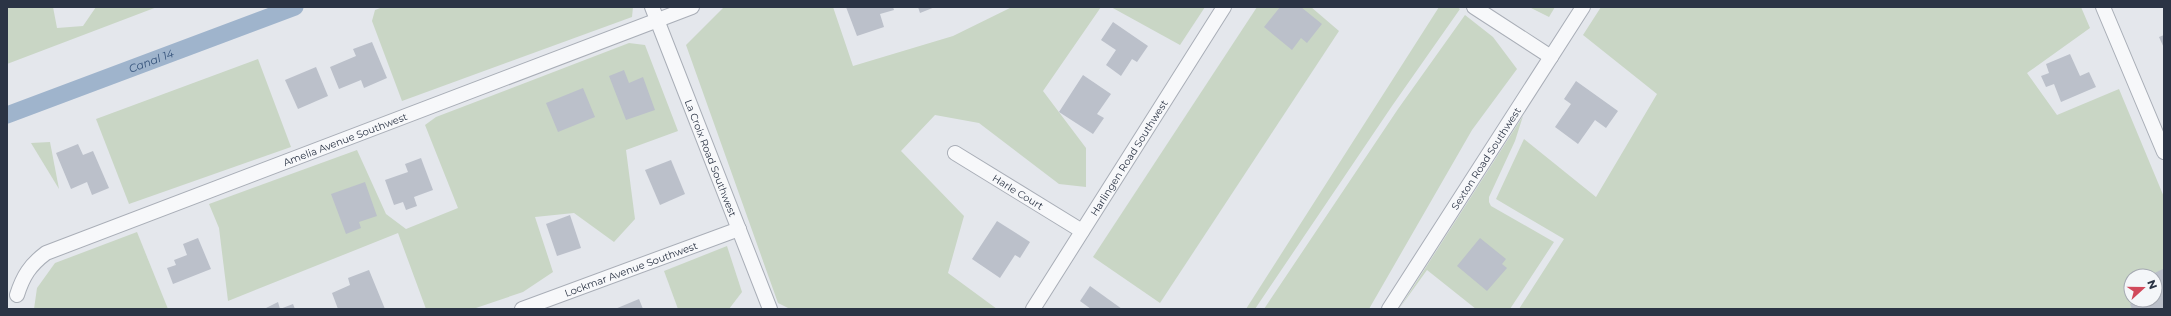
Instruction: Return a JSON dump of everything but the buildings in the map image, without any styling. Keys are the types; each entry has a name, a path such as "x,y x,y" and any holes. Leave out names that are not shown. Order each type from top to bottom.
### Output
{"street":[{"name":"La Croix Road Southwest","path":"652,7 770,309"},
{"name":"Amelia Avenue Southwest","path":"17,295 22,278 32,263 46,253 692,7"},
{"name":"Harlingen Road Southwest","path":"1033,309 1224,7"},
{"path":"1474,7 1550,56"},
{"name":"Sexton Road Southwest","path":"1389,309 1550,56 1583,7"},
{"path":"2103,7 2164,152"},
{"name":"Harle Court","path":"955,153 1082,231"},
{"name":"Lockmar Avenue Southwest","path":"522,309 739,229"}],"green space":[{"path":"7,7 53,7 57,28 83,26 96,7 157,7 7,64"},
{"path":"383,7 633,7 632,17 402,101 372,21 375,10"},
{"path":"724,7 833,7 853,66 953,36 1012,7 1101,7 1043,91 1086,148 1086,187 1059,184 979,123 935,115 901,151 964,216 948,273 997,309 790,309 778,303 686,45"},
{"path":"1111,7 1205,7 1180,45"},
{"path":"1257,7 1311,7 1339,31 1160,303 1093,257"},
{"path":"1439,7 1457,7 1460,9 1392,106 1255,309 1246,309"},
{"path":"1529,7 1555,7 1549,17"},
{"path":"1601,7 2081,7 2090,28 2027,73 2057,115 2119,89 2164,197 2164,309 1519,309 1564,239 1496,199 1524,139 1596,197 1657,94 1583,35"},
{"path":"1465,15 1493,37 1517,69 1472,130 1369,309 1264,309 1398,109"},
{"path":"629,43 645,45 678,131 626,150 635,219 614,242 574,213 535,217 553,272 523,292 473,309 426,309 398,233 228,301 219,228 209,204 357,150 386,214 406,229 458,208 425,125 436,117"},
{"path":"258,59 291,147 129,204 96,119"},
{"path":"1523,116 1515,141 1489,197 1489,202 1491,206 1554,242 1510,309 1476,309 1427,270 1399,309"},
{"path":"50,142 59,189 31,143"},
{"path":"137,232 168,309 34,309 37,288 55,263"},
{"path":"727,246 742,292 729,309 678,309 664,271"}],"waterway":[{"name":"Canal 14","path":"7,115 295,7"}]}
